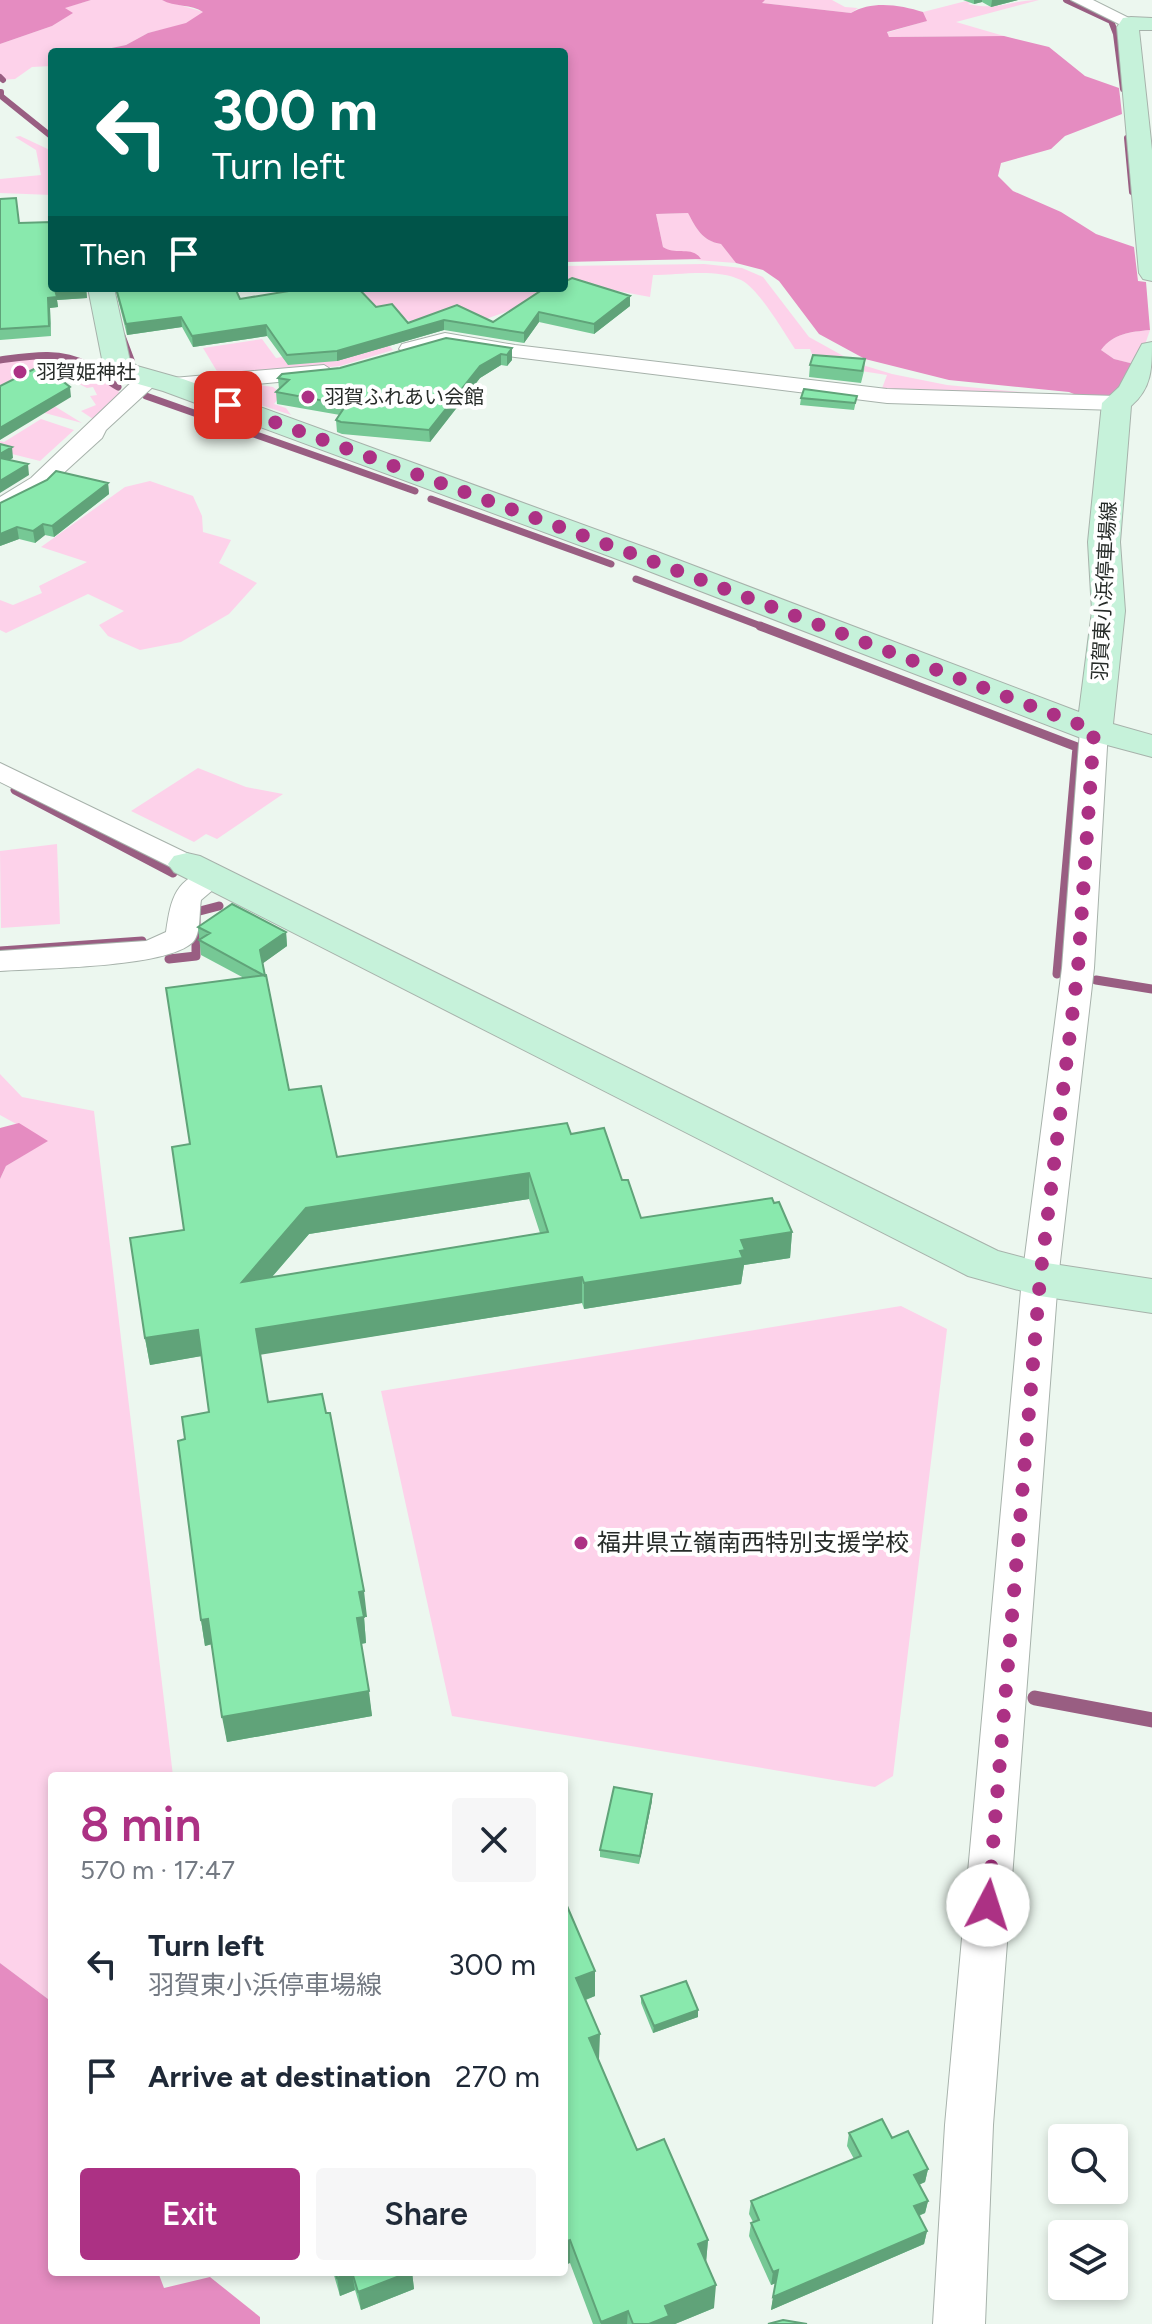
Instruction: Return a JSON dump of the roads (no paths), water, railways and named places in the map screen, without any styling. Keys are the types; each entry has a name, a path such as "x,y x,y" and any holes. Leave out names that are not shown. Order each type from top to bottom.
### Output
{"main road":[{"path":"1142,24 1128,27 1152,273"},
{"path":"102,292 117,364 127,372 644,558 1094,730 1152,746"},
{"path":"1117,403 1131,392 1152,350"},
{"name":"羽賀東小浜停車場線","path":"1094,730 1103,661 1109,564 1104,542 1117,403"},
{"path":"200,871 984,1264 1040,1279 1152,1296"}],"street":[{"path":"1079,0 1142,24"},
{"path":"387,357 445,339 462,339 515,351 887,396 1117,403"},
{"path":"0,507 58,468 94,433 95,428 160,382 258,379 351,367"},
{"path":"959,2324 969,2125 1040,1279 1078,968 1094,730"},
{"path":"0,771 200,871 186,897 181,937 152,950 0,961"}],"waterway":[{"path":"1066,0 1111,21 1116,34 1123,89"},
{"path":"0,77 3,80"},
{"path":"1,92 1,96 48,134"},
{"path":"1127,138 1132,192"},
{"path":"122,336 131,360"},
{"path":"0,360 44,355 66,357 87,365 118,387"},
{"path":"146,396 415,491"},
{"path":"431,499 611,564"},
{"path":"636,579 766,628"},
{"path":"760,626 1077,747 1057,974"},
{"path":"15,790 173,873"},
{"path":"169,959 196,956 196,912 219,906"},
{"path":"0,951 142,941"},
{"path":"1096,980 1152,989"},
{"path":"1035,1698 1152,1720"}],"place":[{"name":"羽賀姫神社","path":"20,372"},
{"name":"羽賀ふれあい会館","path":"308,397"},
{"name":"福井県立嶺南西特別支援学校","path":"581,1543"}]}
